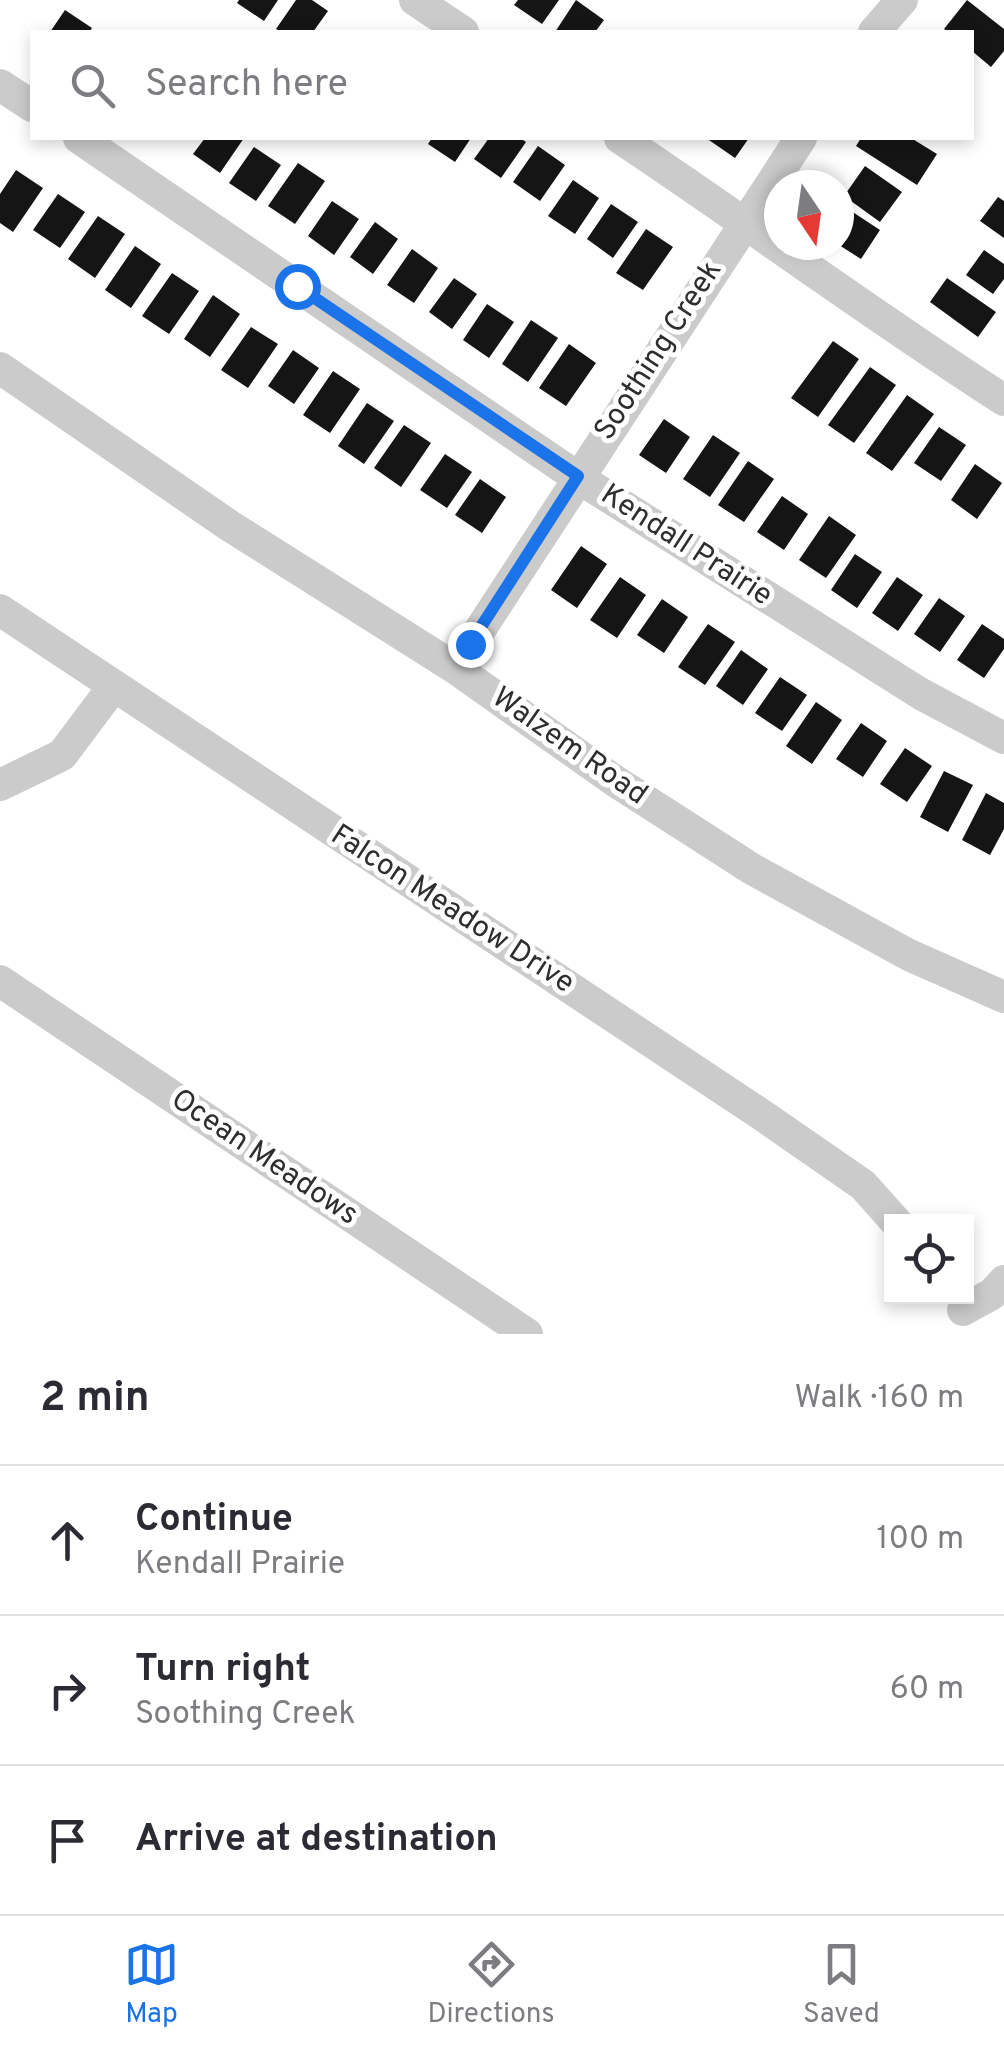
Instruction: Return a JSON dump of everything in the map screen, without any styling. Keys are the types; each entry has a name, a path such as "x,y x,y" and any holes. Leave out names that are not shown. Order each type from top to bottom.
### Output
{"street":[{"path":"414,0 460,30"},
{"path":"876,30 902,0"},
{"path":"0,85 30,105"},
{"name":"Kendall Prairie","path":"82,140 578,476 921,694 1004,738"},
{"path":"623,140 744,221 890,327 1004,400"},
{"name":"Soothing Creek","path":"455,668 801,140"},
{"name":"Walzem Road","path":"0,368 230,526 455,668 615,780 752,869 909,956 1004,997"},
{"name":"Falcon Meadow Drive","path":"0,610 762,1114 863,1186 889,1214"},
{"path":"0,786 62,755 113,687"},
{"name":"Ocean Meadows","path":"0,982 527,1334"},
{"path":"963,1314 992,1294 1004,1280"}],"building":[{"path":"278,0 264,21 237,3"},
{"path":"296,0 312,0 328,11 314,30 276,29"},
{"path":"518,0 559,0 542,24 514,5"},
{"path":"576,0 604,20 596,30 556,30"},
{"path":"967,0 1004,29 1004,51 991,67 974,53 974,30 944,29"},
{"path":"65,10 92,28 90,30 51,30"},
{"path":"204,140 243,140 220,173 193,154"},
{"path":"431,140 470,140 455,162 428,144"},
{"path":"488,140 526,142 501,178 474,159"},
{"path":"709,140 748,140 735,158"},
{"path":"860,140 914,140 937,154 917,185 856,146"},
{"path":"538,146 565,165 540,201 513,182"},
{"path":"254,147 281,165 256,201 229,183"},
{"path":"298,163 325,181 295,224 268,206"},
{"path":"865,166 902,192 880,222 854,203 854,182"},
{"path":"16,170 43,188 13,232 0,223 0,194"},
{"path":"573,180 599,198 575,234 548,216"},
{"path":"58,194 85,212 60,248 33,230"},
{"path":"998,197 1004,201 1004,238 980,221"},
{"path":"332,201 359,219 334,255 308,236"},
{"path":"611,204 638,222 613,258 587,239"},
{"path":"854,213 880,230 861,259 854,255"},
{"path":"98,216 125,234 95,278 68,259"},
{"path":"375,222 398,239 373,274 350,257"},
{"path":"646,229 673,247 643,290 616,273"},
{"path":"135,246 161,264 131,308 105,290"},
{"path":"412,249 438,268 414,303 387,285"},
{"path":"984,250 1004,264 1004,279 993,294 966,275"},
{"path":"172,273 199,291 169,334 142,316"},
{"path":"454,278 477,294 452,329 429,312"},
{"path":"947,278 996,312 978,337 930,302"},
{"path":"213,295 240,314 210,357 184,339"},
{"path":"487,304 514,322 489,358 463,340"},
{"path":"531,320 558,338 528,382 502,364"},
{"path":"251,327 278,344 248,388 221,370"},
{"path":"833,341 859,359 818,417 791,398"},
{"path":"569,344 596,363 566,406 539,388"},
{"path":"293,350 319,368 294,404 268,386"},
{"path":"870,367 896,385 854,443 828,425"},
{"path":"333,371 360,389 330,433 303,415"},
{"path":"907,395 934,414 892,471 866,453"},
{"path":"367,403 394,421 364,464 338,446"},
{"path":"664,419 690,437 666,473 639,455"},
{"path":"404,425 431,443 401,487 374,468"},
{"path":"939,427 966,445 941,481 914,463"},
{"path":"713,435 740,453 710,497 683,479"},
{"path":"445,454 472,472 447,508 420,490"},
{"path":"748,461 774,479 744,522 718,505"},
{"path":"975,464 1002,483 977,519 951,500"},
{"path":"480,479 506,497 482,533 455,515"},
{"path":"782,496 808,514 784,550 757,532"},
{"path":"829,516 856,535 826,578 799,560"},
{"path":"581,546 607,564 577,608 551,590"},
{"path":"855,554 882,572 857,608 831,590"},
{"path":"620,577 646,595 617,638 590,620"},
{"path":"897,577 923,595 898,631 872,613"},
{"path":"939,598 965,616 940,652 914,634"},
{"path":"662,599 688,617 664,653 637,635"},
{"path":"708,624 735,642 705,685 678,667"},
{"path":"982,624 1004,639 1004,649 984,678 957,660"},
{"path":"741,650 768,669 743,705 716,686"},
{"path":"780,677 807,695 782,731 755,713"},
{"path":"816,702 842,720 812,764 786,746"},
{"path":"861,723 887,741 863,777 836,759"},
{"path":"905,748 932,766 907,802 880,784"},
{"path":"944,771 973,785 948,832 920,817"},
{"path":"986,793 1004,803 1004,829 990,855 962,840"}],"route":[{"path":"297,286 578,476 470,644"}]}
